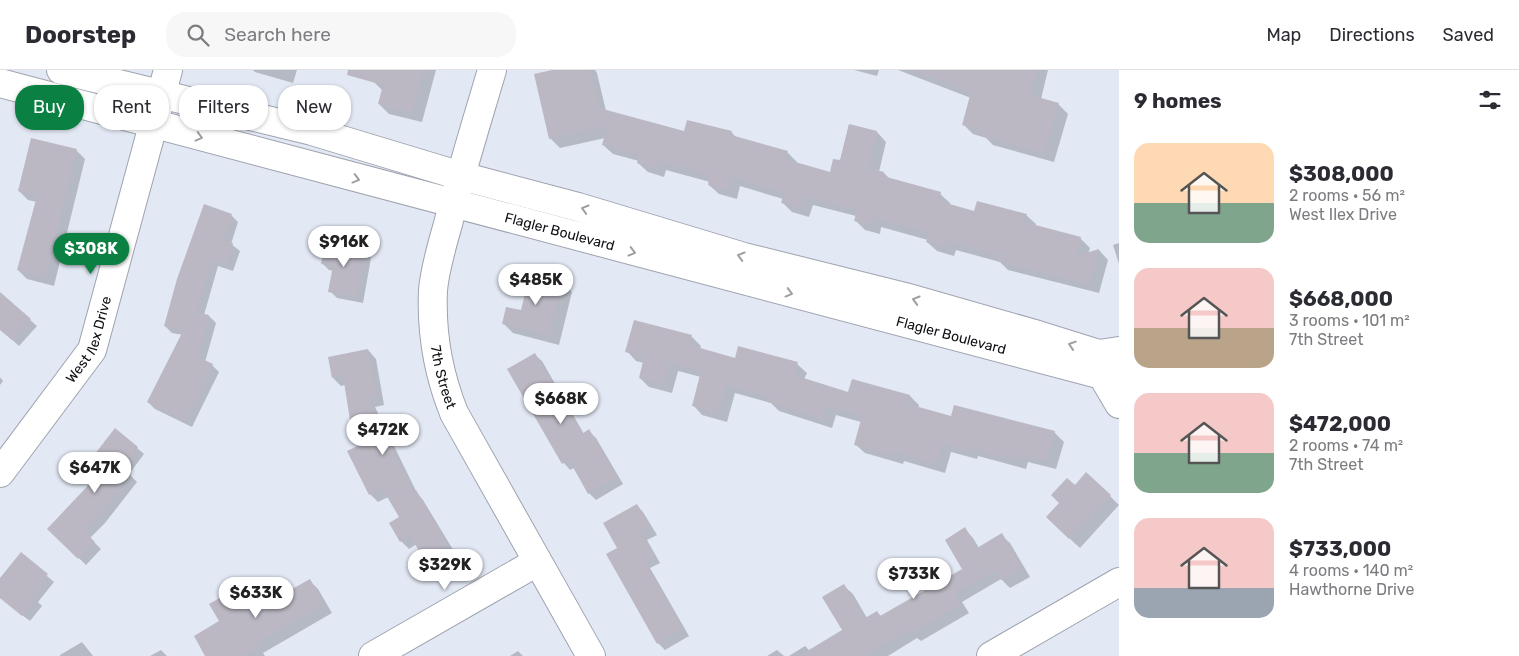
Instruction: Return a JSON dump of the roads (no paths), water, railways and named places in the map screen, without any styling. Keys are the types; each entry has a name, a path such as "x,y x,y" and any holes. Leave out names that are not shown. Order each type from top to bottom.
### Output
{"street":[{"name":"Flagler Boulevard","path":"61,70 165,82 312,131 461,176 578,207 744,257 905,297 1038,335 1110,363"},
{"name":"7th Street","path":"492,70 436,268 433,289 434,332 440,370 454,413 591,656"},
{"name":"Flagler Boulevard","path":"0,83 94,109"},
{"name":"Flagler Boulevard","path":"169,129 453,204 1110,363"},
{"name":"West Ilex Drive","path":"0,472 92,350 152,130"},
{"path":"1110,363 1119,404"},
{"path":"373,656 537,562"},
{"path":"991,656 1119,582"}]}
